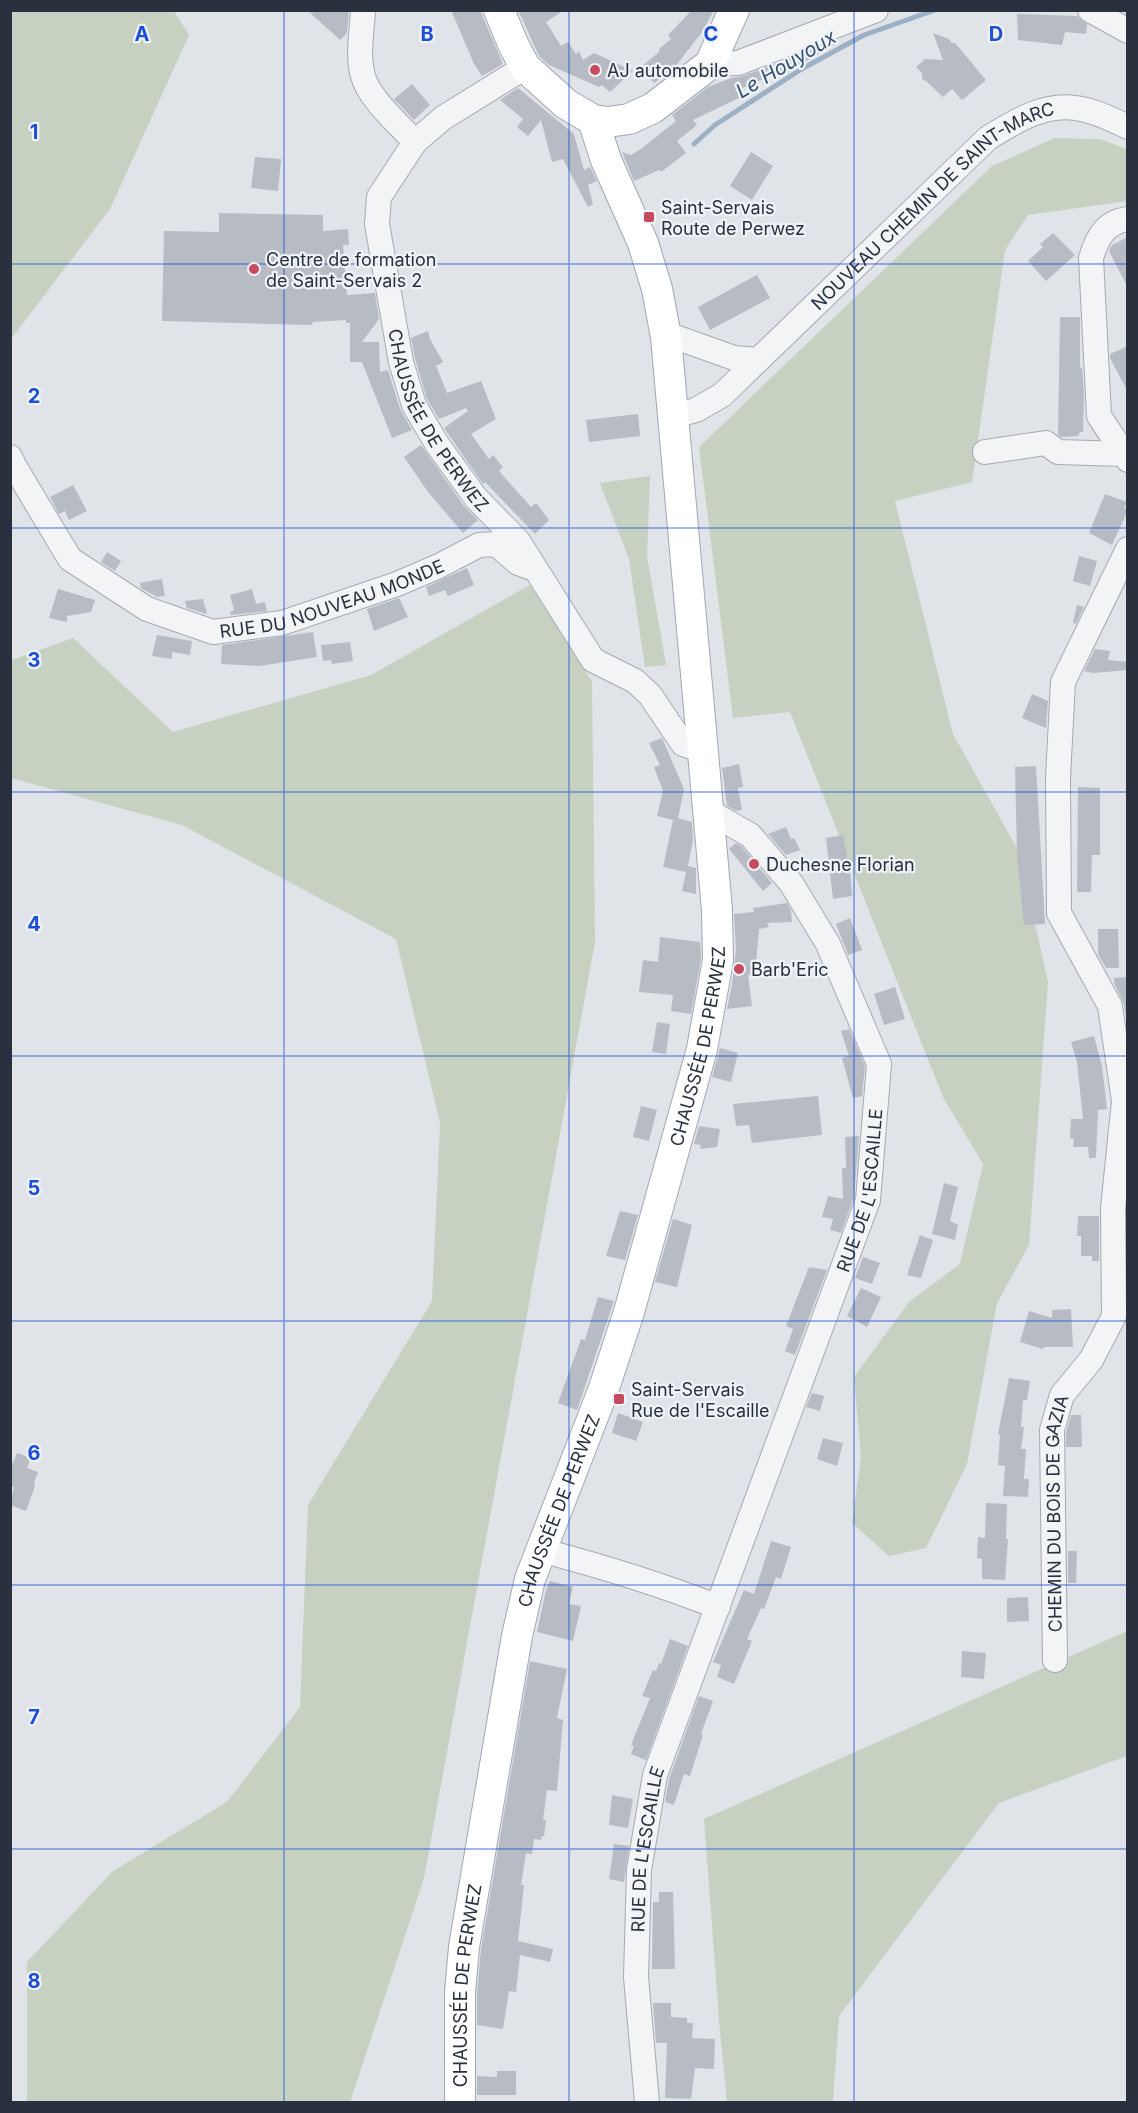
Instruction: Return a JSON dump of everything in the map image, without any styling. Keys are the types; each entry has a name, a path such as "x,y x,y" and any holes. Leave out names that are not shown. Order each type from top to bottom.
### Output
{"main road":[{"path":"499,10 525,66 566,104 593,120 618,122 653,108 710,64 734,10"},
{"name":"CHAUSSÉE DE PERWEZ","path":"460,2103 460,1992 464,1947 517,1636 530,1579 540,1550 603,1391 626,1323 702,1049 717,960 717,910 666,337 657,288 643,243 606,160 593,120"}],"street":[{"path":"363,10 360,61 363,79 372,95 416,142"},
{"path":"710,64 738,63 876,10"},
{"path":"1090,10 1128,31"},
{"name":"CHAUSSÉE DE PERWEZ","path":"525,66 443,118 416,142 379,196 377,224 401,362 414,405 437,444 476,498 518,542 593,660 635,681 650,695 683,744 702,750"},
{"name":"NOUVEAU CHEMIN DE SAINT-MARC","path":"674,416 696,410 722,395 987,138 1018,120 1044,110 1073,107 1101,115 1128,127"},
{"path":"1126,457 1099,416 1091,258 1096,240 1106,228 1118,220 1128,219"},
{"path":"666,337 678,338 734,358 758,360"},
{"path":"985,452 1046,443 1058,452 1126,457"},
{"name":"RUE DU NOUVEAU MONDE","path":"10,457 70,559 147,609 213,632 282,623 397,584 479,545 496,544 518,562 537,570"},
{"name":"CHEMIN DU BOIS DE GAZIA","path":"1055,1660 1052,1430 1062,1395 1091,1360 1114,1316 1113,1208 1126,1100 1110,1006 1059,913 1058,778 1063,682 1128,549"},
{"name":"RUE DE L'ESCAILLE","path":"647,2103 636,1977 639,1870 655,1775 868,1200 879,1064 828,944 790,883 750,835 708,811"},
{"path":"540,1550 632,1575 718,1607"}],"green space":[{"path":"11,10 174,11 189,35 110,209 11,339"},
{"path":"1055,138 1099,139 1127,149 1127,201 1028,215 1005,250 972,482 895,501 953,734 1019,852 1048,982 1029,1245 997,1303 967,1464 926,1548 889,1556 852,1523 861,1457 854,1377 909,1302 960,1264 983,1164 943,1097 790,712 733,718 699,447 992,166"},
{"path":"650,476 647,556 666,665 645,667 629,559 600,483"},
{"path":"530,585 592,681 595,942 424,1878 350,2102 27,2102 27,1962 113,1871 227,1802 300,1707 308,1505 432,1301 440,1123 396,939 182,825 11,778 11,658 12,660 73,638 173,732 371,675"},
{"path":"1127,1631 1127,1756 999,1803 839,2016 833,2102 727,2102 704,1819"}],"building":[{"path":"307,10 349,10 347,33 340,40"},
{"path":"451,10 480,10 503,64 482,76 474,64"},
{"path":"518,10 564,10 546,22 561,46 568,42 576,54 579,51 583,60 594,53 633,71 610,92 602,85 599,87 549,65 539,56"},
{"path":"692,10 714,10 702,32 675,67 654,83 641,67 671,39 668,35"},
{"path":"1017,14 1077,16 1087,24 1086,34 1065,32 1062,45 1018,40"},
{"path":"933,33 955,43 986,80 962,100 952,89 943,97 922,79 922,73 916,67 925,59 943,60"},
{"path":"833,42 834,45 778,77 777,73 738,90 741,97 693,120 697,125 677,141 686,153 661,172 659,170 634,181 622,152 631,155 641,149 676,121 672,115 708,87"},
{"path":"412,84 430,105 414,120 394,99"},
{"path":"518,88 574,134 584,170 590,167 597,181 588,185 593,204 588,207 563,159 552,162 541,120 528,136 517,127 523,119 500,100"},
{"path":"751,152 773,166 752,200 730,186"},
{"path":"255,157 281,159 278,191 251,188"},
{"name":"Centre de formation de Saint-Servais 2","path":"219,213 323,215 323,231 348,229 349,245 343,245 347,295 375,293 379,319 362,342 379,342 380,372 388,370 400,409 412,430 392,438 362,362 350,362 350,323 346,323 346,320 313,322 312,325 162,321 164,231 219,232"},
{"path":"1053,233 1075,255 1046,281 1028,261 1043,247 1040,244"},
{"path":"1128,237 1128,288 1109,251 1112,245"},
{"path":"757,275 770,298 710,330 698,307"},
{"path":"1060,317 1080,317 1080,368 1082,367 1084,395 1083,432 1080,432 1078,436 1061,437 1058,435"},
{"path":"428,331 443,362 436,366 447,393 481,381 496,419 471,434 489,459 493,455 503,467 499,471 531,507 536,503 549,520 535,534 485,482 483,484 444,428 468,411 466,408 439,419 427,399 411,338"},
{"path":"1128,346 1128,392 1110,354"},
{"path":"638,414 640,436 589,442 586,420"},
{"path":"421,445 464,506 478,520 463,533 428,492 404,457"},
{"path":"73,485 87,511 69,520 65,511 59,514 50,497"},
{"path":"1105,494 1127,502 1124,508 1128,510 1112,545 1089,533"},
{"path":"107,552 121,561 115,571 101,562"},
{"path":"1079,556 1097,561 1090,586 1073,581"},
{"path":"467,568 474,585 448,596 445,590 429,596 426,587"},
{"path":"162,579 165,596 157,597 141,588 140,583"},
{"path":"58,589 95,600 91,612 67,616 67,622 49,618"},
{"path":"252,589 256,604 265,602 267,611 231,615 230,612 234,610 230,595"},
{"path":"399,598 408,617 374,631 367,609"},
{"path":"203,599 207,614 187,608 185,601"},
{"path":"1077,605 1084,607 1076,624 1073,623"},
{"path":"313,632 317,657 260,666 221,664 222,645"},
{"path":"157,635 192,641 190,655 172,652 172,659 152,656"},
{"path":"350,642 353,661 332,664 331,660 323,661 321,645"},
{"path":"1095,649 1110,651 1108,660 1128,662 1128,670 1093,673 1084,671"},
{"path":"1032,694 1048,701 1046,728 1022,718"},
{"path":"662,738 684,789 678,818 692,822 693,840 688,866 696,868 696,894 682,891 686,872 663,867 673,820 657,816 663,791 654,767 660,765 649,743"},
{"path":"739,764 743,787 738,788 742,810 736,811 727,806 722,768"},
{"path":"1036,766 1045,924 1024,925 1017,855 1015,767"},
{"path":"1078,787 1100,788 1100,855 1092,855 1091,892 1077,892"},
{"path":"786,827 791,839 794,838 800,850 786,855 768,834"},
{"path":"843,835 850,870 852,896 833,899 826,838"},
{"path":"736,843 772,883 763,891 729,849"},
{"path":"787,903 791,910 792,922 767,923 769,927 759,929 755,975 748,975 752,1006 727,1009 736,950 734,914 754,912 753,908"},
{"path":"850,918 862,950 848,955 836,924"},
{"path":"1098,929 1118,929 1119,968 1106,968 1098,954"},
{"path":"660,937 700,942 701,959 691,1014 671,1011 673,995 639,992 643,960 658,962"},
{"path":"1128,977 1128,1016 1126,1016 1114,978"},
{"path":"895,987 905,1019 884,1025 874,994"},
{"path":"657,1022 670,1024 666,1054 652,1052"},
{"path":"849,1029 865,1066 862,1096 853,1098 842,1058 849,1056 841,1031"},
{"path":"1094,1036 1102,1066 1107,1109 1098,1110 1096,1158 1089,1158 1088,1147 1073,1147 1074,1139 1070,1138 1071,1119 1083,1119 1077,1062 1071,1042"},
{"path":"720,1048 738,1053 731,1082 712,1077"},
{"path":"818,1096 822,1135 752,1143 749,1125 736,1126 733,1104"},
{"path":"641,1106 657,1110 649,1141 633,1137"},
{"path":"699,1126 720,1129 717,1147 700,1149 701,1145 694,1144"},
{"path":"859,1136 854,1197 841,1233 830,1230 833,1219 822,1217 828,1196 843,1199 842,1168 846,1168 845,1137"},
{"path":"944,1183 958,1187 950,1221 958,1225 955,1240 932,1234"},
{"path":"620,1211 638,1215 625,1260 606,1256"},
{"path":"1078,1216 1099,1216 1099,1261 1092,1261 1092,1256 1081,1256 1081,1236 1077,1236"},
{"path":"673,1219 692,1225 677,1287 655,1282"},
{"path":"920,1235 933,1240 921,1278 907,1275"},
{"path":"863,1257 880,1263 872,1284 855,1278"},
{"path":"809,1267 827,1270 795,1355 785,1351 793,1329 786,1326"},
{"path":"861,1288 881,1297 867,1327 847,1316"},
{"path":"598,1297 614,1301 577,1410 558,1403 581,1339 585,1340"},
{"path":"1071,1309 1073,1347 1044,1347 1043,1349 1020,1342 1029,1311 1052,1318 1052,1310"},
{"path":"1009,1378 1030,1381 1027,1400 1023,1400 1021,1427 1024,1427 1021,1449 1026,1449 1024,1479 1029,1479 1028,1497 1003,1496 1005,1466 998,1465 1000,1435 998,1434"},
{"path":"812,1393 824,1396 820,1411 806,1407"},
{"path":"618,1413 643,1422 636,1441 612,1433"},
{"path":"1071,1415 1081,1415 1082,1447 1066,1447 1066,1432"},
{"path":"823,1438 843,1443 837,1466 817,1459"},
{"path":"17,1453 31,1458 27,1468 38,1472 26,1511 10,1505 14,1487 10,1486 10,1462 13,1463"},
{"path":"986,1503 1007,1504 1006,1539 1008,1539 1005,1580 982,1579 982,1559 977,1558 978,1537 985,1538"},
{"path":"771,1541 791,1547 781,1579 776,1577 764,1609 761,1608 747,1639 752,1641 734,1684 717,1677 721,1665 713,1662 744,1590 754,1594"},
{"path":"1068,1551 1077,1551 1076,1583 1068,1583"},
{"path":"550,1581 573,1587 569,1604 581,1606 573,1641 537,1632"},
{"path":"1028,1597 1029,1621 1007,1622 1007,1598"},
{"path":"670,1639 688,1646 646,1760 631,1754 634,1746 631,1745 650,1698 642,1696 653,1670 656,1671 659,1663 661,1664"},
{"path":"962,1651 986,1653 984,1679 961,1677"},
{"path":"530,1661 567,1669 557,1718 563,1720 557,1791 547,1790 543,1820 546,1820 544,1836 541,1840 534,1839 532,1854 526,1853 521,1885 524,1885 518,1941 553,1949 550,1962 520,1955 516,1992 509,1991 503,2029 477,2025 477,1993 481,1949"},
{"path":"699,1696 713,1701 690,1776 684,1774 674,1805 665,1802 669,1779"},
{"path":"612,1795 633,1799 628,1828 609,1825"},
{"path":"614,1844 629,1846 624,1882 609,1879"},
{"path":"659,1892 673,1892 675,1969 652,1969 653,1902 659,1902"},
{"path":"653,2003 671,2003 671,2017 687,2018 687,2023 693,2023 692,2038 715,2039 714,2069 695,2068 691,2099 665,2098 667,2043 656,2043"},
{"path":"497,2071 516,2071 516,2095 477,2095 477,2076 497,2077"}],"waterway":[{"name":"Le Houyoux","path":"694,144 715,125 800,70 864,35 935,10"}],"place":[{"name":"AJ automobile","path":"595,70"},
{"name":"Saint-Servais Route de Perwez","path":"649,217"},
{"name":"Centre de formation de Saint-Servais 2","path":"254,269"},
{"name":"Duchesne Florian","path":"754,864"},
{"name":"Barb'Eric","path":"739,969"},
{"name":"Saint-Servais Rue de l'Escaille","path":"619,1399"}]}
